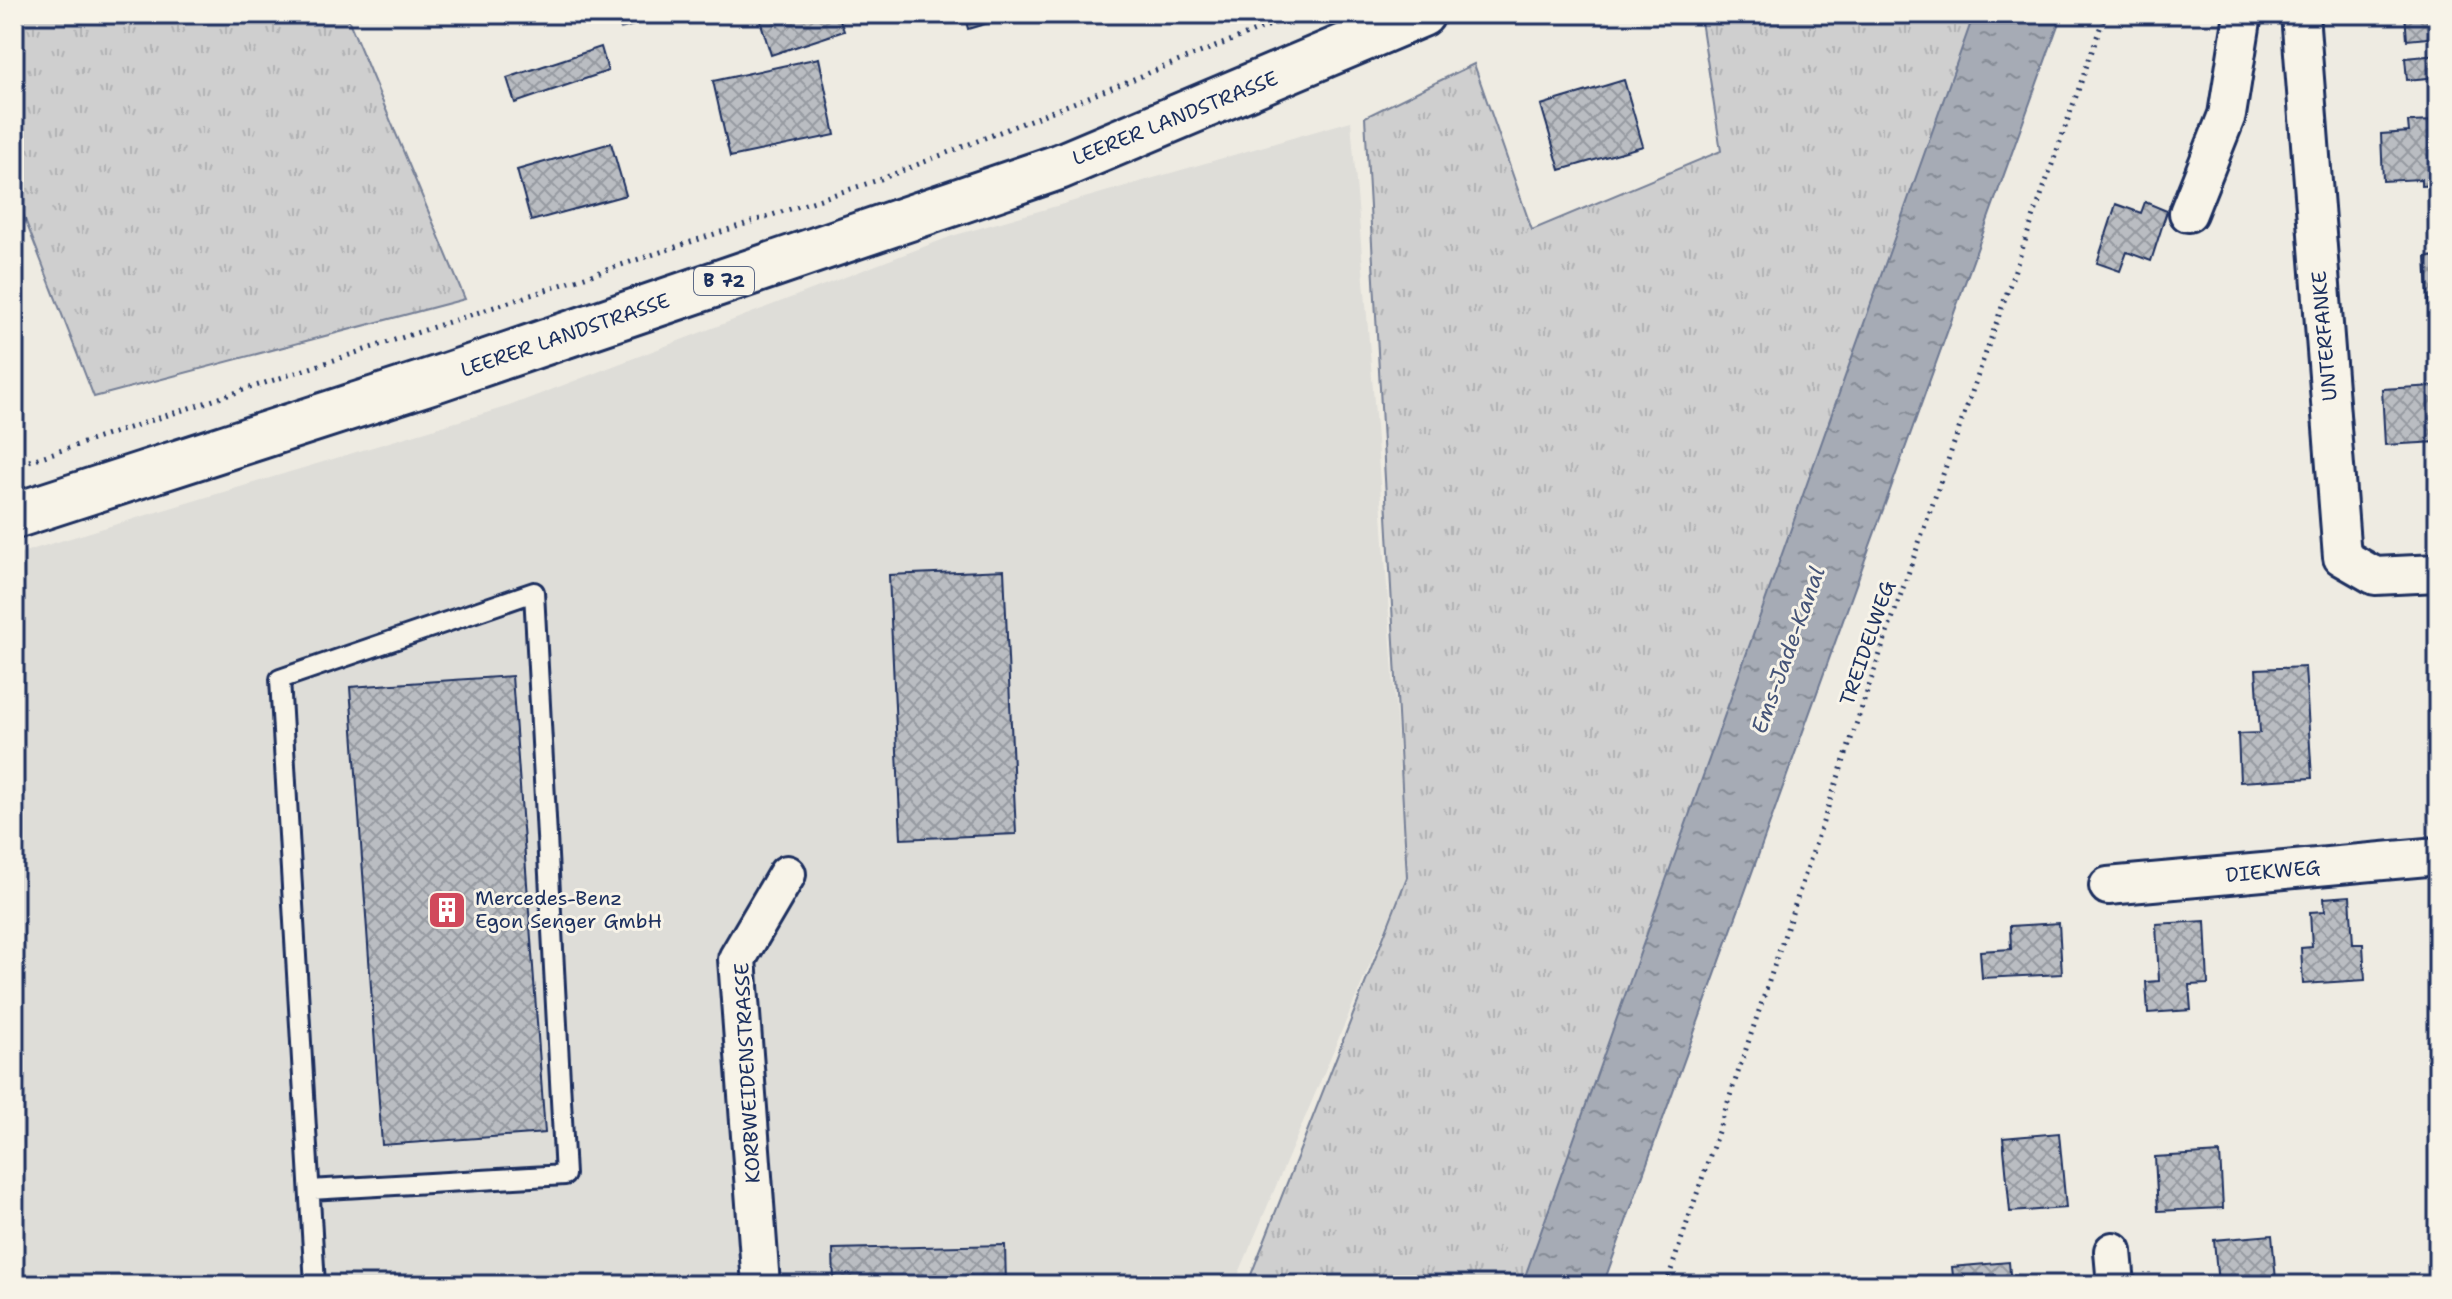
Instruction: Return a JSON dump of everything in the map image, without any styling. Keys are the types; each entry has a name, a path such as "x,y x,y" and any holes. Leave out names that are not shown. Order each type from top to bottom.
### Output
{"main road":[{"name":"LEERER LANDSTRASSE","path":"14,516 437,379 1059,167 1422,14"}],"street":[{"path":"2188,213 2227,115 2243,14"},
{"name":"UNTERFANKE","path":"2300,14 2342,557 2375,576 2438,573"},
{"name":"DIEKWEG","path":"2108,886 2438,856"},
{"name":"KORBWEIDENSTRASSE","path":"761,1285 737,959 787,874"}],"lane":[{"path":"310,1190 565,1175 534,592 280,679 315,1285"}],"path":[{"path":"14,466 881,179 1298,14"},
{"name":"TREIDELWEG","path":"1666,1285 1883,645 2105,14"}],"shaded area":[{"path":"1351,121 1376,426 1407,877 1234,1285 14,1285 14,555 509,406 952,236"}],"green space":[{"path":"14,14 346,14 465,299 94,397 14,191"},
{"path":"614,14 669,14 621,29"},
{"path":"1700,14 1975,14 1523,1285 1247,1285 1407,877 1365,117 1474,64 1532,230 1721,151"}],"water":[{"name":"Ems-Jade-Kanal","path":"1974,14 2062,14 1603,1285 1522,1285"}],"building":[{"path":"758,14 838,14 844,31 771,55"},
{"path":"964,14 1019,14 968,29"},
{"path":"2405,14 2438,14 2438,37 2407,40"},
{"path":"601,47 608,71 515,103 507,78"},
{"path":"2438,55 2438,77 2407,80 2405,58"},
{"path":"819,58 835,135 730,157 713,81"},
{"path":"1624,80 1643,146 1560,170 1541,105"},
{"path":"2435,121 2438,185 2421,186 2421,179 2383,181 2381,134 2409,132 2408,122"},
{"path":"611,143 626,195 531,221 517,170"},
{"path":"2145,202 2167,211 2151,261 2127,252 2120,271 2097,263 2116,204 2141,213"},
{"path":"2438,256 2438,325 2430,326 2426,257"},
{"path":"2435,386 2438,442 2385,445 2382,389"},
{"path":"1004,570 1016,834 901,839 889,575"},
{"path":"2305,667 2312,778 2240,782 2238,734 2260,733 2256,669"},
{"name":"Mercedes-Benz Egon Senger GmbH","path":"512,676 545,1133 382,1145 350,687"},
{"path":"2350,896 2353,944 2363,944 2365,980 2303,984 2301,948 2312,947 2310,912 2325,911 2324,898"},
{"path":"2205,921 2208,984 2189,985 2191,1010 2148,1013 2146,982 2159,981 2156,924"},
{"path":"2059,923 2062,974 1982,978 1980,951 2011,949 2010,926"},
{"path":"2059,1133 2066,1208 2010,1212 2003,1138"},
{"path":"2220,1153 2223,1208 2158,1211 2155,1157"},
{"path":"2272,1235 2276,1280 2218,1285 2214,1240"},
{"path":"1005,1245 1006,1285 834,1285 833,1249"},
{"path":"2009,1262 2011,1285 1954,1285 1952,1267"},
{"path":"2276,1280 2277,1285 2219,1285"}],"place":[{"name":"Mercedes-Benz Egon Senger GmbH","path":"447,910"}]}
